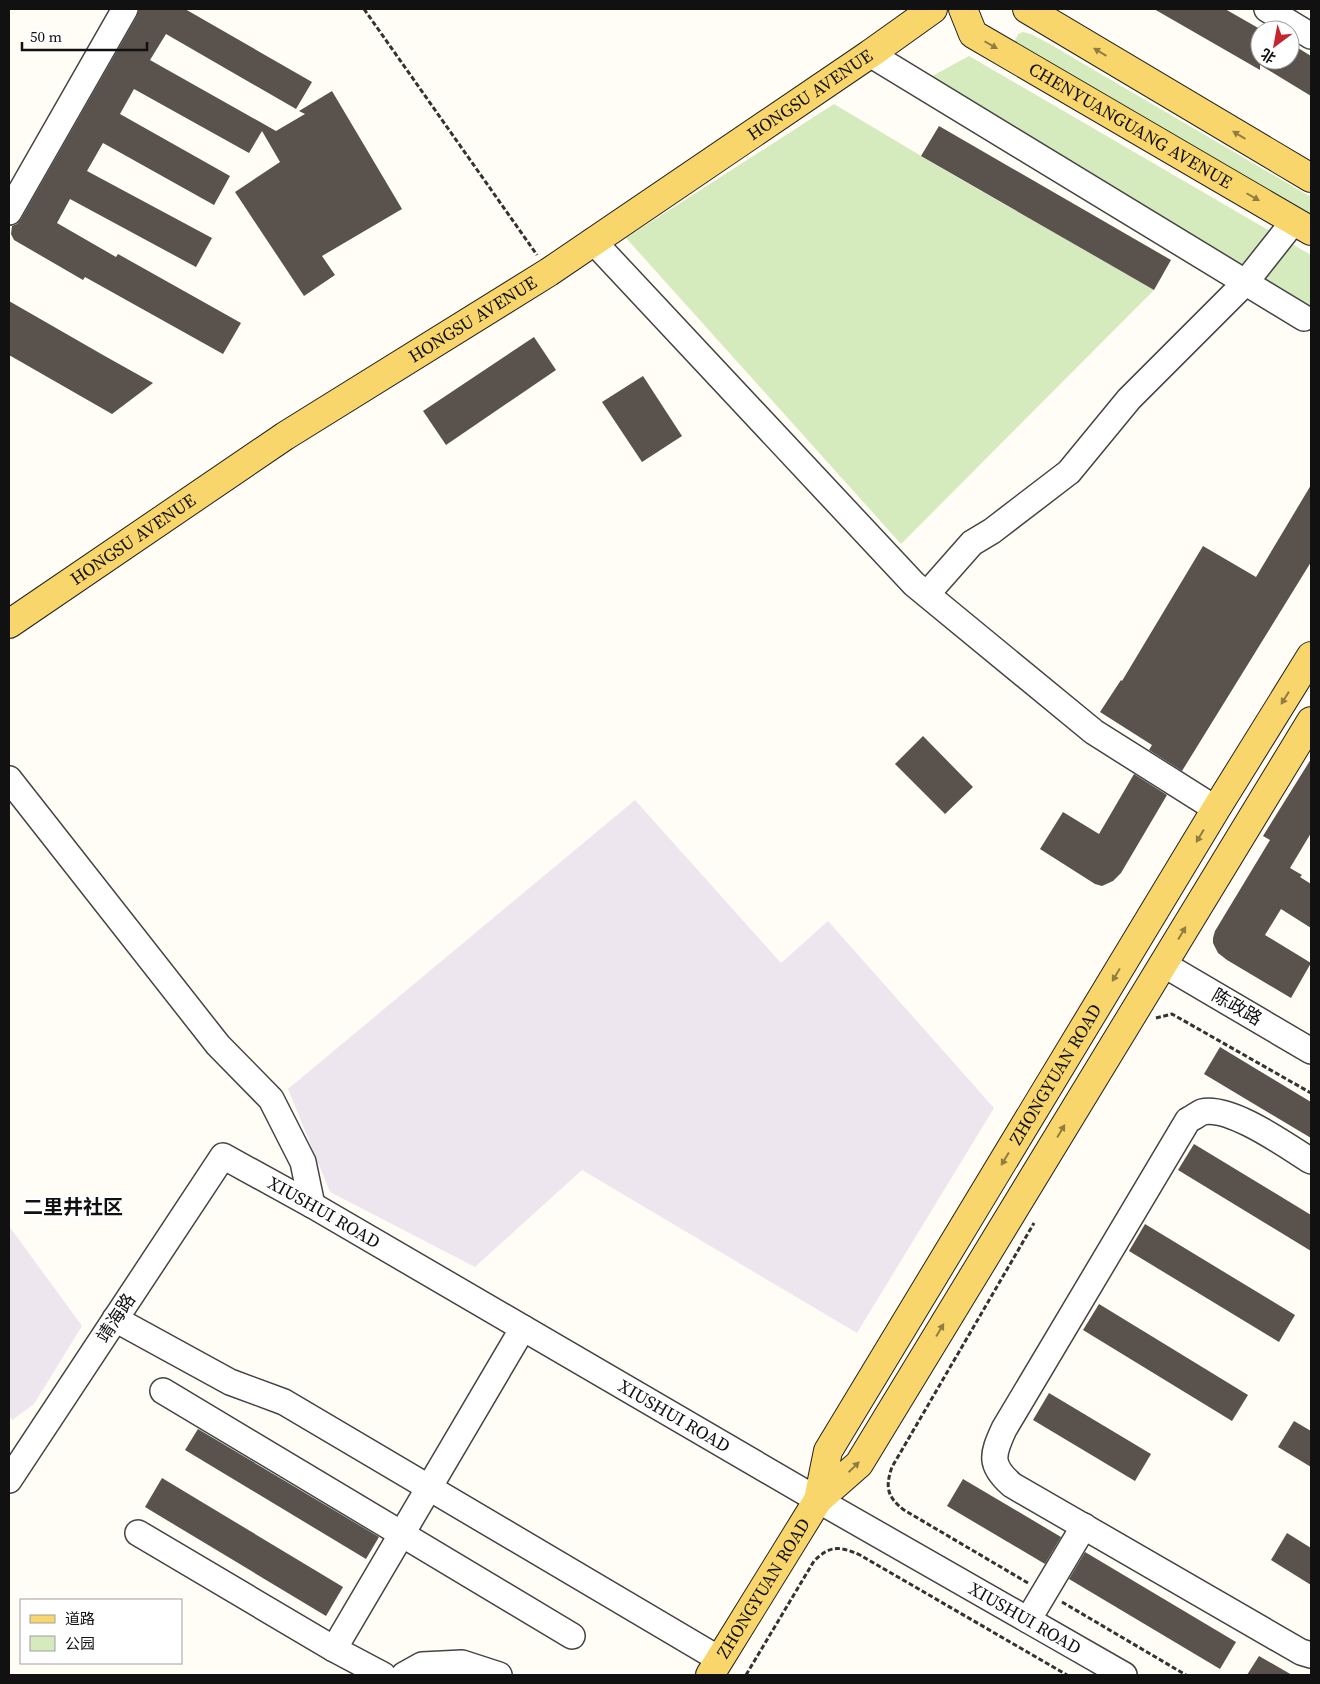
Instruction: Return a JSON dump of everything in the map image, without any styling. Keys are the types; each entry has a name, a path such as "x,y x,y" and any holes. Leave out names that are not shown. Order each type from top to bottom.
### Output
{"main road":[{"name":"HONGSU AVENUE","path":"9,624 285,436 548,272 870,54 933,9"},
{"name":"CHENYUANGUANG AVENUE","path":"963,9 973,34 1302,226"},
{"path":"1027,9 1311,178"},
{"name":"ZHONGYUAN ROAD","path":"818,1500 828,1451 1311,656"},
{"name":"ZHONGYUAN ROAD","path":"715,1667 818,1500 859,1464 1311,721"}],"street":[{"path":"9,212 125,9"},
{"path":"1267,9 1311,36"},
{"path":"870,54 1304,318"},
{"path":"926,594 972,543 992,532 1069,472 1129,399 1302,226"},
{"path":"593,241 914,584 1094,732 1216,810"},
{"path":"9,779 218,1045 271,1099 303,1162 312,1205"},
{"name":"陈政路","path":"1163,964 1311,1051"},
{"path":"1311,1161 1242,1120 1220,1112 1202,1112 1188,1120 1004,1429 994,1457 996,1469 1012,1485 1300,1652 1311,1655"},
{"name":"XIUSHUI ROAD","path":"223,1156 312,1205 818,1500 1124,1675"},
{"name":"靖海路","path":"9,1480 223,1156"},
{"path":"115,1319 230,1382 284,1402 429,1488 715,1667"},
{"path":"334,1649 523,1328"},
{"path":"163,1390 572,1636"},
{"path":"1028,1620 1084,1526"},
{"path":"138,1533 334,1649 383,1675"},
{"path":"404,1675 422,1665 462,1663 499,1675"}],"path":[{"path":"364,9 548,272"},
{"path":"746,1675 814,1561 824,1551 846,1549 860,1555 1067,1675"}],"shaded area":[{"path":"635,800 781,963 828,921 994,1108 857,1333 582,1170 475,1267 330,1192 288,1089"},
{"path":"9,1226 82,1326 34,1404 12,1420 9,1416"}],"green space":[{"path":"1023,32 1048,43 1311,197 1311,226 1012,48 1018,34"},
{"path":"969,56 1311,255 1311,316 923,81"},
{"path":"834,104 953,175 1154,290 901,544 626,238"}],"building":[{"path":"139,9 185,9 312,82 296,109 166,34 150,60 276,131 305,114 299,111 332,91 402,209 322,256 335,275 304,296 235,192 280,162 262,131 249,153 134,89 120,114 230,176 214,205 103,143 87,171 212,238 196,267 70,199 57,223 116,257 118,254 241,323 223,354 85,277 83,280 14,240 11,234 12,226 21,219 137,16"},
{"path":"1154,9 1225,9 1250,23 1250,64"},
{"path":"1300,49 1311,56 1311,96 1268,70 1300,70"},
{"path":"939,126 1171,260 1154,290 921,156"},
{"path":"9,301 153,383 112,414 9,355"},
{"path":"534,337 556,370 446,445 423,411"},
{"path":"643,376 682,436 642,462 602,402"},
{"path":"1311,485 1311,562 1182,771 1149,750 1152,745 1100,712 1122,681 1203,546 1256,577"},
{"path":"923,736 973,787 945,814 895,764"},
{"path":"1311,759 1311,833 1290,868 1302,875 1300,877 1311,884 1311,928 1281,909 1265,935 1311,963 1291,998 1227,960 1218,953 1213,943 1213,938 1215,931 1270,840 1263,836"},
{"path":"1134,774 1167,795 1121,873 1113,881 1102,886 1095,884 1040,849 1063,812 1099,834"},
{"path":"1220,1047 1311,1102 1311,1138 1204,1074"},
{"path":"1194,1144 1311,1215 1311,1251 1178,1170"},
{"path":"1145,1224 1295,1315 1279,1342 1129,1251"},
{"path":"1099,1304 1248,1395 1232,1421 1083,1330"},
{"path":"1049,1393 1151,1454 1135,1481 1033,1420"},
{"path":"1294,1421 1311,1431 1311,1467 1278,1447"},
{"path":"198,1429 379,1537 366,1559 185,1450"},
{"path":"162,1478 343,1587 326,1616 145,1507"},
{"path":"963,1479 1061,1537 1045,1564 947,1506"},
{"path":"1287,1533 1311,1548 1311,1585 1271,1560"},
{"path":"1085,1552 1236,1642 1220,1669 1069,1579"},
{"path":"1259,1656 1292,1675 1247,1675"}],"district":[{"name":"二里井社区","path":"73,1207"}]}
